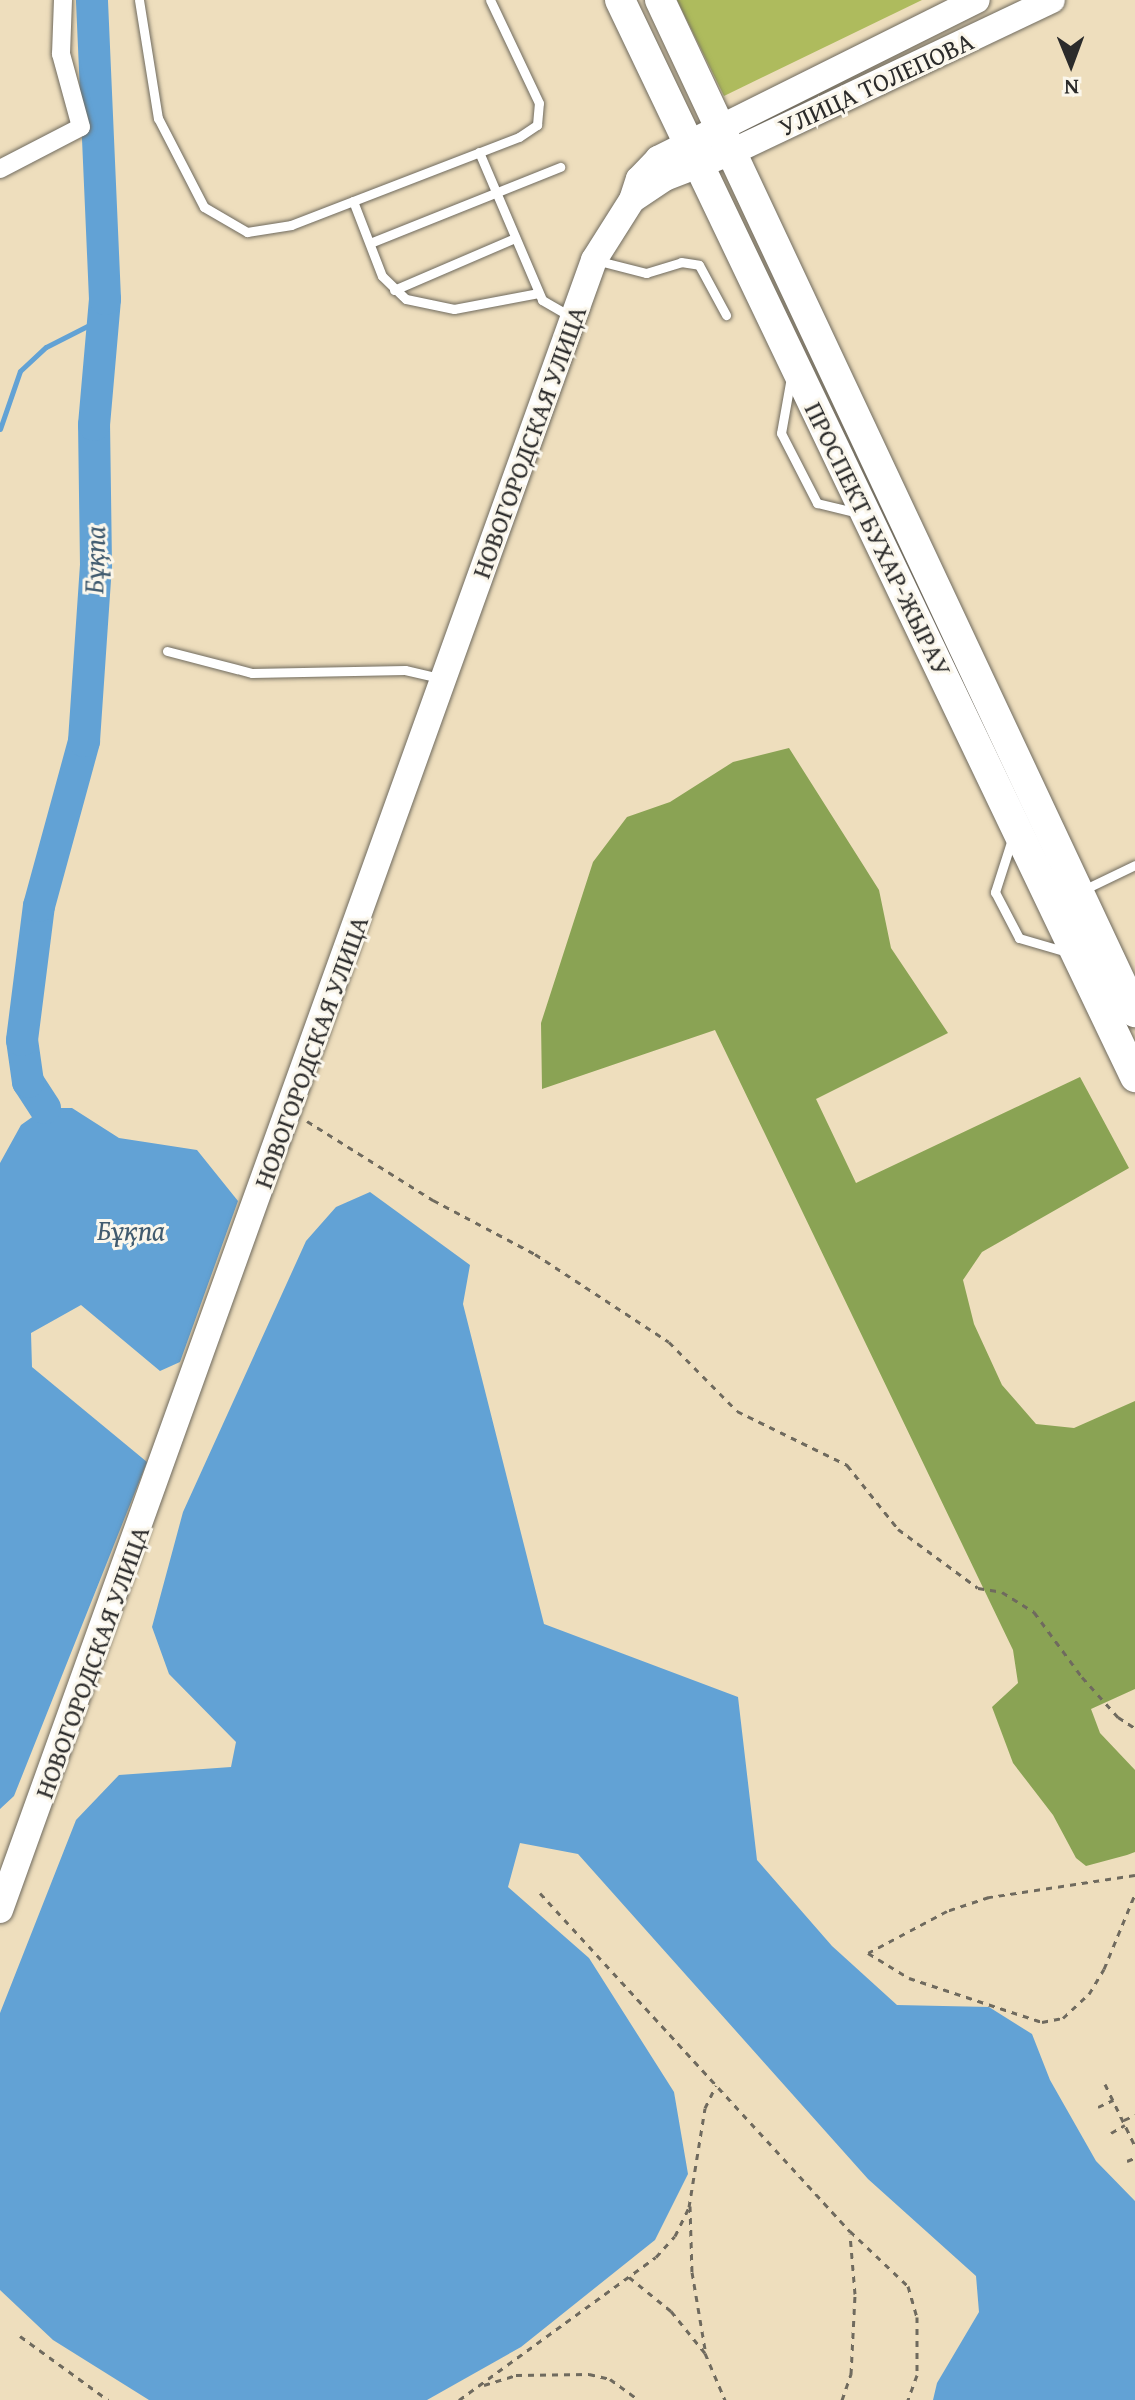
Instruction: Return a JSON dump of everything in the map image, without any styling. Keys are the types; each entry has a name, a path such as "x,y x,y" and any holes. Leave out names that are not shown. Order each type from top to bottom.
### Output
{"main road":[{"name":"ПРОСПЕКТ БУХАР-ЖЫРАУ","path":"620,0 1016,828 1065,898 1135,1012"},
{"name":"ПРОСПЕКТ БУХАР-ЖЫРАУ","path":"660,0 732,152 1065,898 1076,954 1135,1077"}],"street":[{"path":"0,169 81,127 61,54 63,0"},
{"name":"УЛИЦА ТОЛЕПОВА","path":"693,152 718,125 977,0"},
{"name":"УЛИЦА ТОЛЕПОВА","path":"693,152 732,152 1052,0"},
{"name":"НОВОГОРОДСКАЯ УЛИЦА","path":"0,1910 290,1112 594,260 632,200 639,179 693,152"}],"lane":[{"path":"139,0 158,118 204,207 247,232 291,225 479,152 537,125 539,103 490,0"},
{"path":"479,152 539,293 548,306 573,317"},
{"path":"370,243 560,167"},
{"path":"353,201 394,290 433,308 454,309 539,293"},
{"path":"394,290 515,238"},
{"path":"594,260 646,273 681,262 699,265 726,315"},
{"path":"793,362 781,433 817,503 866,515"},
{"path":"167,651 252,673 405,670 444,679"},
{"path":"1016,828 995,892 1019,938 1076,954"},
{"path":"1065,898 1135,865"}],"path":[{"path":"290,1112 594,1291 669,1342 737,1411 847,1465 898,1529 978,1588 1002,1592 1034,1612 1091,1687 1135,1728"},
{"path":"1135,1875 989,1897 947,1911 868,1953 909,1978 1042,2022 1063,2018 1089,1994 1104,1969 1135,1894"},
{"path":"540,1893 850,2231 908,2286 917,2317 917,2375 908,2400"},
{"path":"1105,2084 1135,2146"},
{"path":"716,2085 705,2108 690,2202 692,2272 705,2353 725,2400"},
{"path":"1098,2107 1113,2100"},
{"path":"1111,2133 1135,2115"},
{"path":"1127,2161 1135,2158"},
{"path":"459,2400 629,2277 675,2236 690,2202"},
{"path":"842,2400 851,2374 855,2294 850,2231"},
{"path":"629,2277 671,2311 705,2353"},
{"path":"20,2336 108,2400"},
{"path":"479,2387 516,2375 589,2374 610,2379 639,2400"}],"green space":[{"path":"677,0 922,0 724,96"},
{"path":"789,748 879,890 891,948 948,1033 816,1099 856,1183 1080,1077 1129,1168 982,1252 963,1280 974,1324 1002,1385 1036,1424 1074,1428 1135,1401 1135,1689 1091,1709 1100,1733 1135,1770 1135,1852 1127,1855 1086,1866 1076,1858 1053,1815 1013,1763 992,1707 1018,1683 1013,1650 715,1030 542,1089 541,1023 593,862 627,817 670,802 733,762"}],"water":[{"name":"Бұқпа","path":"45,1108 72,1108 119,1138 197,1150 238,1201 180,1362 160,1371 81,1305 31,1333 32,1367 147,1462 14,1796 0,1809 0,1163 21,1125"},
{"path":"370,1192 470,1265 463,1304 544,1624 738,1697 757,1860 832,1946 897,2005 989,2007 1032,2034 1050,2080 1096,2161 1135,2201 1135,2400 933,2400 937,2383 979,2312 976,2276 868,2179 578,1854 520,1843 508,1887 589,1958 674,2092 688,2174 655,2240 521,2347 427,2400 149,2400 53,2340 0,2290 0,2013 76,1820 119,1775 231,1767 236,1742 169,1674 152,1627 183,1512 306,1241 336,1207"}],"waterway":[{"name":"Бұқпа","path":"45,1108 28,1082 22,1040 39,906 84,741 96,565 94,425 105,299 92,0"},
{"path":"0,429 20,371 46,347 103,318"}]}
